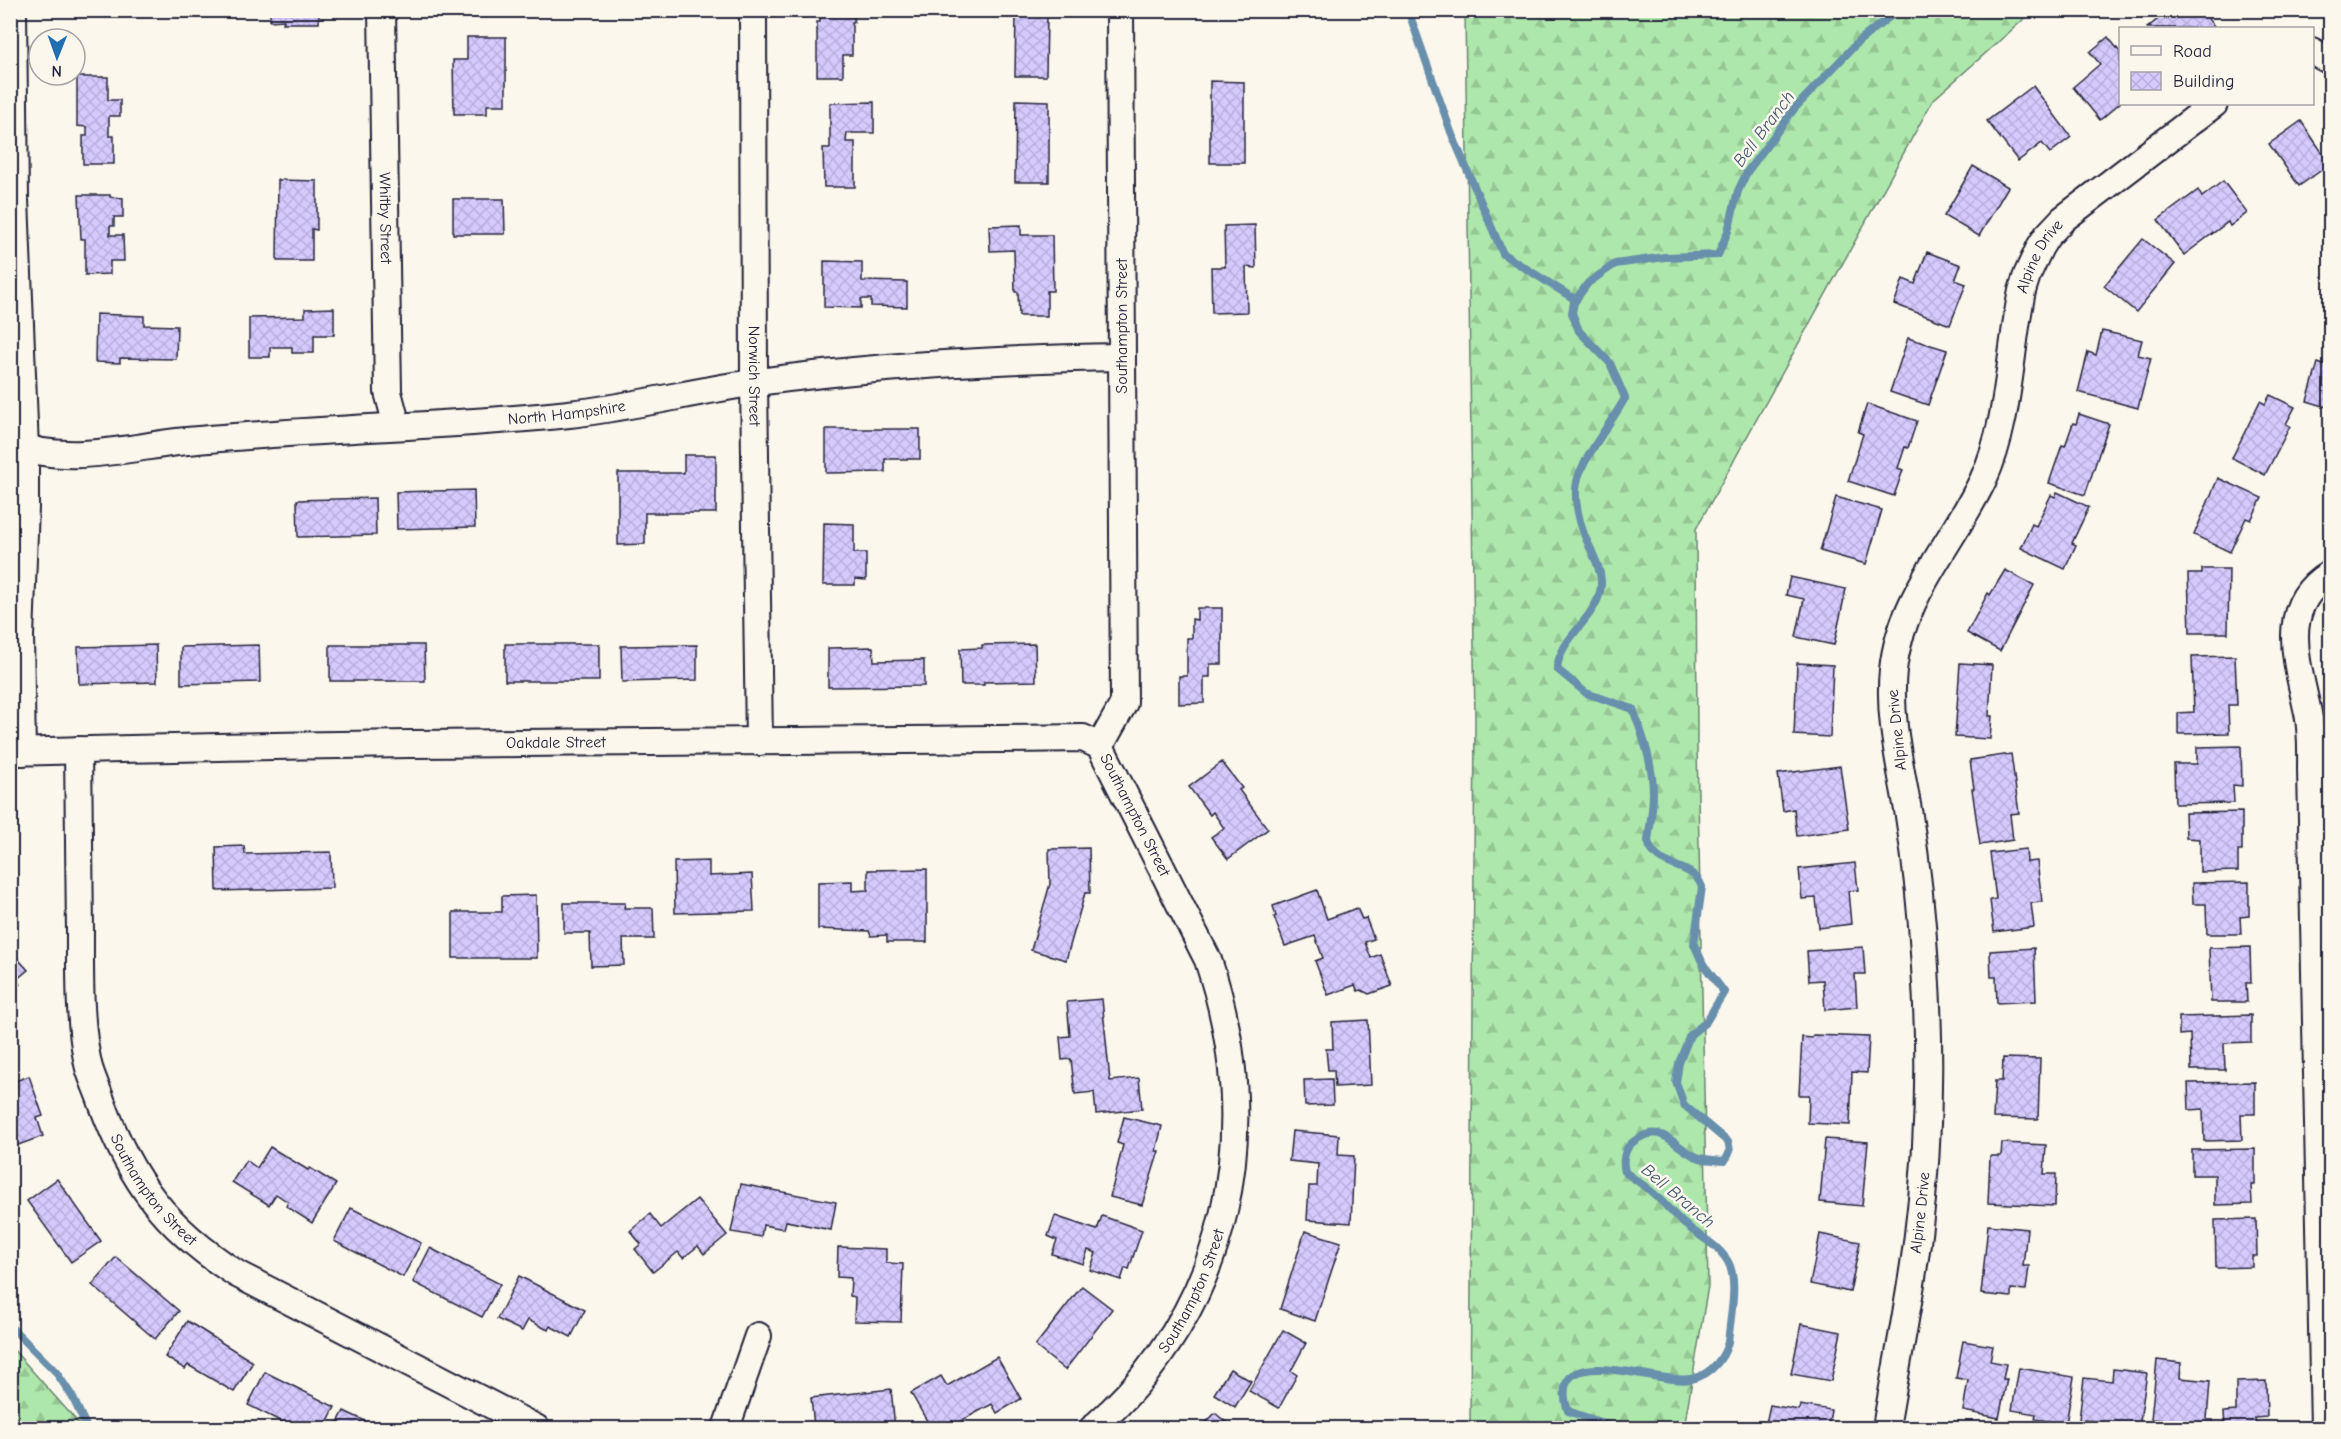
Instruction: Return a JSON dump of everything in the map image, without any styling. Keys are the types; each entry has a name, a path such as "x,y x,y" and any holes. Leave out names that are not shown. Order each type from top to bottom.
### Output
{"street":[{"path":"13,10 18,446 25,507 16,752"},
{"name":"Whitby Street","path":"382,10 388,392 397,426"},
{"name":"Norwich Street","path":"753,10 754,382 759,742"},
{"name":"Southampton Street","path":"1093,1428 1132,1391 1154,1366 1176,1333 1201,1284 1225,1212 1234,1147 1235,1114 1228,1035 1220,997 1208,960 1100,746 1124,703 1120,10"},
{"path":"2314,52 2331,61"},
{"name":"Alpine Drive","path":"1886,1428 1918,1233 1927,1124 1928,1045 1921,918 1911,831 1892,710 1896,650 1911,606 1982,481 1990,461 2001,423 2022,291 2040,247 2047,236 2078,207 2213,105"},
{"name":"North Hampshire","path":"18,446 77,456 179,442 570,414 642,404 754,382 929,364 1122,357"},
{"path":"2324,1428 2312,769 2309,716 2295,657 2295,629 2303,600 2318,581 2331,574"},
{"name":"Oakdale Street","path":"16,752 411,744 1083,738 1100,746"},
{"name":"Southampton Street","path":"78,750 80,969 88,1066 114,1137 153,1202 192,1242 237,1274 536,1428"},
{"path":"726,1428 758,1336"}],"green space":[{"path":"1465,11 2033,11 1933,100 1696,529 1697,747 1708,1286 1684,1428 1470,1428 1475,720"},
{"path":"11,1347 83,1428 11,1428"}],"building":[{"path":"270,10 319,10 319,23 270,21"},
{"path":"820,10 854,10 852,55 843,55 843,76 817,76 817,22 820,22"},
{"path":"2169,10 2201,10 2214,26 2212,27 2148,27"},
{"path":"1016,14 1047,14 1046,76 1015,76"},
{"path":"467,37 506,37 506,105 487,105 487,114 454,114 453,60 467,60"},
{"path":"2108,37 2119,51 2119,104 2100,120 2073,87 2100,64 2090,52"},
{"path":"87,77 108,77 108,100 120,100 120,116 109,116 109,136 114,136 114,164 83,164 83,136 87,136 87,127 77,126 77,87 87,87"},
{"path":"1210,81 1244,82 1244,163 1210,163"},
{"path":"2033,86 2071,137 2050,153 2042,143 2018,161 1987,121"},
{"path":"1016,100 1049,101 1049,182 1015,182"},
{"path":"874,102 874,133 847,133 846,142 855,142 855,187 824,187 823,148 830,148 830,103"},
{"path":"2301,121 2330,164 2299,186 2269,144"},
{"path":"1973,166 2008,187 1979,236 1944,216"},
{"path":"278,180 317,181 317,230 312,229 312,261 277,261"},
{"path":"2223,181 2247,213 2230,226 2228,222 2184,255 2158,220 2198,190 2202,197"},
{"path":"79,195 110,195 110,197 123,198 123,217 114,217 114,226 110,226 110,235 123,235 124,261 110,261 110,274 85,275 85,239 81,239"},
{"path":"453,199 504,199 505,234 453,234"},
{"path":"1021,225 1021,235 1052,235 1053,291 1047,291 1047,316 1019,316 1018,292 1015,292 1014,250 990,251 989,226"},
{"path":"1255,225 1256,268 1246,267 1247,312 1212,313 1211,267 1225,267 1224,226"},
{"path":"2143,239 2175,264 2136,312 2104,286"},
{"path":"1927,252 1961,265 1955,280 1966,284 1950,325 1894,304 1903,279 1915,284"},
{"path":"824,261 862,262 862,281 907,282 907,307 871,306 871,299 861,299 861,308 824,307"},
{"path":"334,308 334,335 314,335 314,353 292,353 292,347 270,347 270,357 249,357 249,318 305,317 305,309"},
{"path":"96,314 144,316 144,325 177,326 176,359 120,358 120,363 95,362"},
{"path":"2102,331 2142,340 2138,355 2151,358 2138,408 2078,392 2088,352 2096,355"},
{"path":"1908,338 1947,350 1928,405 1890,392"},
{"path":"2318,363 2330,367 2330,408 2307,401"},
{"path":"2270,395 2295,407 2286,424 2290,426 2265,475 2232,458 2260,401 2265,404"},
{"path":"1867,404 1917,421 1898,468 1903,470 1894,496 1848,481 1863,434 1858,432"},
{"path":"2079,414 2109,424 2085,495 2049,483 2062,445 2065,446 2073,423 2076,424"},
{"path":"826,429 920,429 920,459 885,459 885,472 826,473"},
{"path":"684,455 716,455 716,513 645,513 645,544 618,545 618,473 684,473"},
{"path":"2218,478 2262,498 2251,520 2246,518 2230,552 2194,535"},
{"path":"474,490 475,527 397,529 396,492"},
{"path":"2057,492 2089,507 2072,543 2076,545 2065,569 2021,548 2032,524 2036,526 2051,495 2055,497"},
{"path":"1836,497 1882,510 1866,564 1820,551"},
{"path":"375,498 376,535 298,537 297,500"},
{"path":"824,523 854,524 854,553 866,553 866,580 855,579 855,585 823,585"},
{"path":"2202,569 2229,569 2228,633 2190,633 2188,574 2202,574"},
{"path":"2005,570 2034,585 2000,651 1967,633 1988,593 1990,595"},
{"path":"1790,577 1846,589 1834,645 1796,637 1804,599 1786,595"},
{"path":"1197,608 1222,608 1222,664 1210,664 1210,677 1204,677 1204,703 1179,704 1179,676 1187,676 1187,638 1192,638 1192,619 1197,620"},
{"path":"505,644 599,644 599,681 505,681"},
{"path":"1035,644 1036,681 961,685 960,649 982,648 982,645"},
{"path":"156,645 157,682 79,684 78,647"},
{"path":"259,645 260,682 181,684 181,647"},
{"path":"330,645 424,645 425,681 330,681"},
{"path":"697,645 697,680 622,682 621,646"},
{"path":"873,647 874,661 924,660 924,686 828,687 828,648"},
{"path":"2235,656 2237,705 2228,705 2229,733 2178,734 2178,713 2194,712 2192,657"},
{"path":"1797,663 1833,665 1830,737 1794,735"},
{"path":"1960,663 1992,665 1990,739 1955,737"},
{"path":"2241,746 2242,786 2233,785 2234,803 2175,804 2174,764 2197,764 2197,747"},
{"path":"2011,754 2019,813 2010,814 2013,840 1980,845 1970,760"},
{"path":"1222,762 1242,788 1239,790 1268,829 1228,859 1211,837 1224,828 1213,812 1210,815 1189,787"},
{"path":"1840,766 1849,829 1797,836 1794,809 1783,811 1778,774"},
{"path":"2242,812 2242,851 2238,851 2238,871 2200,872 2200,839 2186,838 2185,813"},
{"path":"244,846 245,854 331,852 332,888 217,891 216,847"},
{"path":"1089,848 1090,893 1085,893 1066,960 1031,950 1050,884 1049,849"},
{"path":"2026,849 2027,862 2037,861 2042,902 2031,903 2034,927 1994,932 1990,900 1996,899 1990,853"},
{"path":"709,861 709,876 752,874 754,911 675,913 674,862"},
{"path":"1855,863 1858,890 1848,891 1851,924 1819,928 1816,898 1802,899 1799,869"},
{"path":"927,869 927,942 887,942 887,935 871,936 869,931 818,929 818,882 852,881 852,891 868,890 868,870"},
{"path":"2249,882 2249,916 2240,917 2241,934 2207,934 2206,904 2193,904 2192,883"},
{"path":"1317,890 1327,919 1357,908 1362,919 1366,918 1374,939 1365,942 1371,958 1380,954 1392,986 1369,994 1358,991 1355,985 1328,995 1315,961 1323,958 1315,936 1285,946 1274,917 1276,916 1273,906"},
{"path":"536,895 537,958 453,958 453,912 502,912 502,896"},
{"path":"564,903 625,903 624,908 653,908 654,939 623,939 624,965 591,966 590,933 564,933"},
{"path":"1863,947 1865,974 1855,974 1857,1007 1825,1010 1823,980 1809,981 1807,951"},
{"path":"2250,947 2251,983 2246,983 2247,1002 2211,1002 2209,948"},
{"path":"2034,948 2036,1001 1997,1003 1996,977 1991,977 1990,951"},
{"path":"10,950 28,970 16,980 20,984 10,993"},
{"path":"1102,999 1110,1081 1139,1078 1142,1109 1096,1114 1094,1092 1075,1094 1071,1059 1062,1060 1060,1037 1070,1036 1067,1002"},
{"path":"2251,1015 2251,1042 2224,1043 2225,1070 2191,1070 2190,1034 2179,1035 2179,1017"},
{"path":"1368,1020 1371,1085 1335,1087 1334,1070 1328,1070 1326,1049 1333,1049 1332,1022"},
{"path":"1813,1035 1869,1037 1867,1073 1852,1072 1850,1125 1808,1123 1809,1095 1799,1095 1802,1037 1812,1038"},
{"path":"2003,1058 2040,1059 2038,1119 1993,1118 1995,1081 2002,1081"},
{"path":"29,1076 43,1116 37,1118 43,1136 10,1148 10,1083"},
{"path":"1332,1079 1333,1105 1305,1106 1304,1080"},
{"path":"2255,1082 2255,1114 2241,1114 2242,1140 2204,1141 2203,1109 2189,1110 2188,1083"},
{"path":"1124,1117 1162,1126 1156,1151 1159,1151 1142,1205 1110,1197 1123,1145 1117,1143"},
{"path":"1292,1131 1339,1135 1338,1155 1354,1156 1351,1223 1307,1220 1309,1186 1317,1186 1318,1164 1289,1161"},
{"path":"1825,1139 1868,1142 1862,1206 1820,1202"},
{"path":"2002,1143 2046,1145 2044,1174 2056,1174 2055,1206 1988,1203 1990,1156 2001,1156"},
{"path":"270,1147 336,1184 312,1223 286,1206 288,1202 276,1194 269,1205 232,1182 246,1160 257,1168"},
{"path":"2255,1149 2255,1185 2251,1185 2252,1204 2215,1205 2215,1175 2192,1175 2192,1150"},
{"path":"57,1179 101,1241 71,1262 27,1201"},
{"path":"741,1184 836,1202 831,1230 786,1221 784,1229 763,1225 761,1237 731,1232"},
{"path":"697,1199 727,1235 704,1254 698,1246 683,1258 678,1252 653,1272 635,1249 641,1244 630,1231 650,1214 661,1228"},
{"path":"351,1208 421,1243 403,1277 334,1241"},
{"path":"1055,1216 1097,1230 1102,1216 1142,1230 1129,1269 1125,1268 1121,1280 1090,1270 1096,1253 1088,1250 1083,1264 1052,1254 1057,1240 1048,1236"},
{"path":"2256,1219 2257,1256 2252,1256 2252,1267 2216,1268 2215,1220"},
{"path":"1988,1225 2027,1229 2023,1266 2029,1266 2026,1290 2011,1289 2011,1297 1981,1294"},
{"path":"1305,1231 1341,1242 1315,1321 1280,1309"},
{"path":"1820,1234 1860,1242 1850,1292 1810,1284"},
{"path":"838,1247 886,1249 886,1263 903,1264 901,1322 854,1321 855,1297 850,1296 851,1278 837,1277"},
{"path":"430,1248 500,1284 482,1317 413,1282"},
{"path":"116,1257 179,1311 155,1339 92,1285"},
{"path":"519,1276 585,1310 571,1337 550,1326 548,1330 528,1320 522,1331 497,1319"},
{"path":"1082,1286 1112,1309 1065,1370 1035,1346"},
{"path":"187,1321 253,1362 234,1392 188,1365 185,1369 165,1357"},
{"path":"1801,1324 1841,1332 1831,1381 1791,1374"},
{"path":"1283,1330 1306,1343 1291,1371 1297,1375 1279,1408 1249,1391"},
{"path":"1963,1341 1993,1346 1990,1361 2006,1364 2003,1379 2007,1379 1999,1418 1963,1411 1968,1380 1956,1378"},
{"path":"997,1357 1021,1399 997,1413 992,1404 948,1428 931,1428 911,1393 941,1376 947,1386"},
{"path":"2157,1360 2181,1363 2180,1378 2210,1381 2207,1420 2213,1420 2212,1428 2179,1428 2180,1422 2151,1419"},
{"path":"2019,1368 2074,1377 2066,1424 2035,1419 2036,1414 2012,1410"},
{"path":"1230,1369 1251,1381 1235,1407 1214,1394"},
{"path":"2113,1369 2147,1373 2139,1428 2093,1428 2094,1421 2079,1420 2084,1378 2112,1381"},
{"path":"265,1372 335,1407 324,1428 294,1428 248,1405"},
{"path":"2266,1381 2267,1417 2255,1418 2256,1428 2225,1428 2224,1412 2236,1411 2236,1382"},
{"path":"891,1389 895,1428 842,1428 841,1423 814,1426 811,1398"},
{"path":"1770,1405 1799,1410 1800,1405 1831,1410 1828,1428 1765,1428"},
{"path":"344,1411 380,1428 335,1428"},
{"path":"1215,1413 1233,1428 1201,1428"}],"waterway":[{"path":"1408,10 1451,132 1503,254 1576,300"},
{"name":"Bell Branch","path":"1617,1428 1568,1411 1565,1388 1572,1375 1588,1370 1609,1369 1676,1379 1691,1379 1712,1369 1718,1363 1728,1342 1733,1291 1732,1274 1726,1259 1716,1247 1683,1223 1654,1194 1625,1172 1624,1164 1624,1156 1630,1145 1653,1133 1669,1138 1700,1158 1724,1161 1728,1157 1730,1150 1728,1142 1684,1105 1676,1082 1679,1063 1690,1035 1706,1022 1724,992 1703,964 1694,944 1702,887 1690,873 1658,857 1648,841 1653,782 1647,750 1633,709 1586,693 1557,669 1565,646 1594,607 1601,585 1599,570 1579,517 1576,499 1579,474 1625,398 1610,363 1579,331 1572,313 1574,302 1588,283 1615,264 1665,257 1718,255 1728,231 1738,191 1747,172 1794,109 1859,41 1898,10"},
{"name":"Bell Branch","path":"10,1326 56,1372 72,1396 87,1428"}]}
